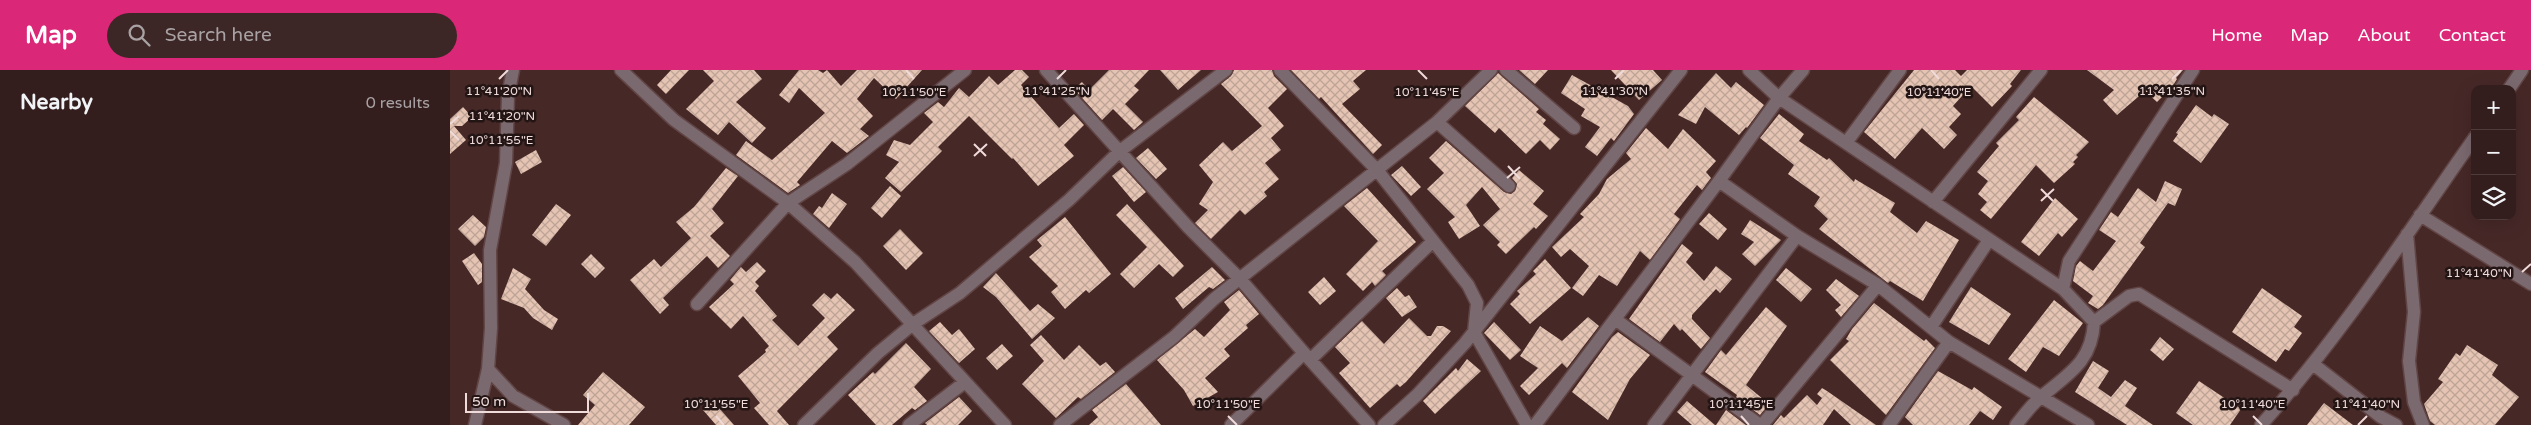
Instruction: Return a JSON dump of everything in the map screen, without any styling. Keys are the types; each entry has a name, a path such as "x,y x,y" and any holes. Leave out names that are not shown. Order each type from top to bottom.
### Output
{"street":[{"path":"475,425 488,369 491,328 490,250 506,163 508,96 513,70"},
{"path":"621,70 674,120 788,204 854,262 1005,425"},
{"path":"697,304 788,204 847,164 964,70"},
{"path":"1046,70 1215,256 1240,279 1369,425"},
{"path":"804,425 878,353 913,324 975,281 1069,200 1120,151 1226,70"},
{"path":"1280,70 1377,170 1468,285 1477,303 1474,332 1527,425"},
{"path":"1060,425 1174,336 1214,299 1437,122 1491,70"},
{"path":"1506,70 1574,128"},
{"path":"1384,425 1417,395 1474,332 1681,70"},
{"path":"1749,70 1779,98 2063,289 2094,322 2093,340 2085,356 2069,376 2040,397 2016,425"},
{"path":"1535,425 1719,181 1779,98 1803,70"},
{"path":"1846,143 1900,70"},
{"path":"1933,202 2041,70"},
{"path":"2063,289 2069,261 2193,70"},
{"path":"2512,85 2522,70"},
{"path":"1437,122 1509,186"},
{"path":"2262,425 2313,364 2471,143"},
{"path":"1719,181 1797,236 1878,285 1949,342 2088,425"},
{"path":"2420,215 2531,284"},
{"path":"2407,234 2414,312 2409,360 2414,402 2424,425"},
{"path":"1654,425 1797,236"},
{"path":"1931,327 1989,240"},
{"path":"1231,425 1433,241"},
{"path":"1615,319 1761,425 1878,285"},
{"path":"2094,322 2129,296 2139,294 2293,390"},
{"path":"1889,425 1949,342"},
{"path":"2313,364 2381,417 2396,425"},
{"path":"488,369 513,396 564,425"},
{"path":"908,425 964,382"}],"building":[{"path":"671,70 689,70 666,94 657,85"},
{"path":"703,70 754,70 762,79 736,102 766,128 752,143 729,122 718,135 686,109 714,81"},
{"path":"799,70 818,70 823,73 827,70 841,86 857,70 922,70 896,99 874,78 857,99 873,116 860,129 869,136 847,153 832,141 797,182 800,185 788,193 736,155 746,141 772,160 825,113 799,88 789,103 779,95"},
{"path":"1015,70 1022,70 1029,77 1021,85 1059,128 1074,114 1084,125 1064,145 1074,156 1038,186 1013,158 969,116 938,147 942,151 901,192 885,178 899,162 886,155 894,140 910,145 933,122 924,113 938,102 944,107 959,88 969,97 989,76 998,85"},
{"path":"1109,70 1149,70 1134,86 1139,90 1125,104 1143,122 1134,130 1113,109 1102,120 1074,89 1082,82 1089,90"},
{"path":"1160,70 1201,70 1178,90"},
{"path":"1234,70 1272,70 1274,76 1287,89 1268,108 1284,126 1271,138 1281,150 1265,163 1279,179 1264,192 1267,196 1245,215 1240,210 1211,239 1195,223 1208,210 1199,204 1213,182 1199,165 1223,142 1232,151 1262,126 1221,84 1231,76"},
{"path":"1291,70 1366,70 1353,81 1360,89 1342,104 1382,145 1373,154 1321,97 1319,99"},
{"path":"1519,70 1548,70 1535,84"},
{"path":"1611,70 1653,70 1662,80 1639,100"},
{"path":"1914,70 1955,70 1961,76 1967,70 2021,70 2010,84 2012,86 1992,107 1971,86 1953,106 1961,114 1949,127 1957,135 1944,149 1922,128 1895,159 1864,132"},
{"path":"2087,70 2183,70 2176,78 2172,87 2157,102 2145,91 2117,115 2103,100 2114,90"},
{"path":"1498,73 1539,109 1536,112 1546,120 1543,124 1560,139 1550,150 1540,140 1526,154 1499,128 1495,133 1465,106"},
{"path":"1716,73 1731,88 1736,82 1764,105 1747,128 1739,135 1705,107 1696,124 1678,115"},
{"path":"1572,75 1628,106 1634,114 1614,141 1611,138 1597,156 1585,147 1600,127 1581,116 1585,109 1561,93"},
{"path":"2034,97 2089,142 2076,155 2078,157 2073,162 2075,164 2054,183 2036,165 1991,219 1980,210 1987,202 1978,194 1988,181 1977,172 1999,146 1996,143 2019,120 2016,117"},
{"path":"2196,105 2212,117 2214,114 2229,124 2201,163 2173,141 2178,134 2176,133"},
{"path":"463,107 472,117 462,126 454,126 466,140 450,154 450,119"},
{"path":"1779,114 1804,134 1799,141 1827,160 1829,158 1854,182 1855,179 1895,203 1890,212 1917,233 1926,221 1959,240 1923,301 1890,281 1888,283 1819,229 1828,219 1814,206 1820,197 1788,174 1794,165 1760,138"},
{"path":"1646,128 1668,149 1683,129 1716,161 1706,172 1711,178 1702,190 1697,185 1674,214 1680,219 1650,260 1640,251 1617,286 1599,275 1583,296 1572,288 1589,266 1570,249 1561,257 1552,247 1584,217 1580,214 1599,194 1607,179 1631,159 1626,153"},
{"path":"1446,141 1504,192 1511,194 1515,191 1517,184 1512,178 1519,170 1544,191 1533,204 1548,216 1536,229 1534,227 1506,254 1497,245 1500,242 1483,225 1500,209 1482,187 1466,205 1480,226 1459,239 1448,222 1455,217 1427,189 1444,173 1429,158"},
{"path":"1148,148 1167,169 1156,179 1136,158"},
{"path":"536,150 542,162 521,174 515,162"},
{"path":"1402,166 1421,187 1411,196 1391,175"},
{"path":"1123,167 1146,192 1134,202 1112,176"},
{"path":"726,168 738,176 712,209 724,223 710,236 730,256 718,268 707,256 663,298 669,305 660,314 630,280 654,259 661,267 691,238 676,222 694,207"},
{"path":"2165,181 2182,189 2175,206 2168,203 2140,243 2145,247 2103,305 2098,309 2088,303 2093,296 2073,281 2076,266 2080,261 2093,271 2116,241 2099,230 2111,212 2118,217 2138,188 2156,202"},
{"path":"890,186 901,196 882,218 871,208"},
{"path":"1367,188 1416,242 1382,271 1386,275 1375,286 1372,282 1363,291 1346,274 1378,241 1344,206"},
{"path":"832,193 847,204 829,228 813,214 819,206 822,208"},
{"path":"2055,198 2078,219 2062,237 2058,233 2039,256 2021,242"},
{"path":"556,204 571,215 546,246 532,235"},
{"path":"1127,204 1184,266 1173,277 1159,264 1134,288 1120,274 1147,247 1116,215"},
{"path":"1709,213 1727,229 1718,240 1699,224"},
{"path":"473,215 486,227 484,237 475,246 458,229"},
{"path":"1065,217 1111,274 1089,293 1086,290 1065,309 1051,292 1058,286 1029,257 1042,246 1037,240"},
{"path":"1750,220 1781,240 1755,266 1742,254 1754,242 1741,234"},
{"path":"900,229 923,253 906,270 883,246"},
{"path":"1682,244 1693,253 1686,262 1704,281 1716,266 1732,279 1720,293 1716,289 1692,315 1692,319 1710,338 1701,349 1682,329 1680,331 1674,324 1660,342 1629,319"},
{"path":"474,253 482,264 482,282 478,285 462,261"},
{"path":"591,254 605,268 595,278 581,264"},
{"path":"1545,259 1571,288 1530,324 1510,304 1520,294 1517,291 1536,274 1533,271"},
{"path":"757,262 766,271 755,282 759,286 755,291 777,316 772,320 798,346 825,318 812,305 824,293 831,299 837,293 855,310 827,337 838,349 777,411 789,425 769,425 754,408 760,403 738,376 766,352 765,350 769,346 743,316 731,329 709,307 734,284 730,280 741,267 746,272"},
{"path":"1212,267 1225,280 1213,289 1209,287 1183,309 1175,298"},
{"path":"513,268 531,279 525,289 544,310 558,319 552,330 533,318 524,308 501,299"},
{"path":"1786,268 1812,289 1801,302 1776,280"},
{"path":"996,273 1030,311 1038,304 1055,318 1032,339 996,297 983,287"},
{"path":"1324,277 1336,291 1320,305 1308,292"},
{"path":"1836,279 1859,296 1841,317 1835,310 1841,305 1826,290"},
{"path":"1971,287 2011,314 1989,345 1949,322"},
{"path":"1397,288 1405,297 1409,295 1417,307 1402,317 1386,298"},
{"path":"2262,288 2302,316 2294,327 2302,333 2289,351 2285,349 2276,362 2232,332"},
{"path":"1239,290 1259,314 1246,325 1248,328 1224,349 1230,356 1205,378 1218,392 1193,406 1184,390 1157,360 1195,329 1204,337 1230,310 1224,302"},
{"path":"2054,300 2083,323 2059,356 2043,347 2026,372 2008,359"},
{"path":"1874,303 1924,341 1926,339 1935,348 1886,415 1830,360 1849,341 1846,339 1852,329"},
{"path":"1766,307 1787,326 1746,385 1769,404 1760,415 1736,397 1737,395 1705,372 1721,350 1726,355"},
{"path":"1588,317 1599,326 1567,368 1562,363 1529,395 1520,386 1538,368 1520,356 1540,326 1562,341"},
{"path":"1409,318 1427,336 1431,336 1437,326 1443,326 1451,331 1406,382 1400,387 1397,384 1370,408 1339,373 1350,363 1335,347 1362,321 1384,344"},
{"path":"940,322 952,335 959,329 975,349 959,363 929,331"},
{"path":"1494,322 1521,350 1510,360 1484,333"},
{"path":"1618,332 1650,355 1630,379 1608,420 1572,392 1612,337"},
{"path":"1041,335 1064,360 1079,345 1100,366 1106,362 1115,372 1081,399 1078,397 1056,418 1022,384 1044,361 1030,345"},
{"path":"2160,337 2174,349 2163,361 2150,350"},
{"path":"906,343 931,369 914,387 927,401 915,410 912,408 892,425 876,425 848,395 873,372 875,374"},
{"path":"1002,344 1013,356 997,370 986,358"},
{"path":"2467,345 2498,365 2492,375 2519,397 2495,425 2435,425 2430,421 2424,404 2443,382 2438,379 2456,353 2460,356"},
{"path":"1467,359 1481,371 1435,414 1423,401 1456,368 1458,371"},
{"path":"2093,361 2109,371 2098,388 2111,397 2125,380 2137,388 2125,406 2153,425 2127,425 2075,392"},
{"path":"1938,371 1972,390 1974,387 2002,407 1993,420 1980,411 1969,425 1913,425 1905,417"},
{"path":"603,372 645,407 629,425 578,425 595,405 583,395"},
{"path":"2199,381 2241,409 2230,425 2193,425 2176,413"},
{"path":"1126,384 1161,425 1089,425 1098,417 1092,410"},
{"path":"1822,388 1876,425 1851,425 1834,409 1823,425 1773,425 1781,415 1784,418 1807,395 1817,405 1822,398 1817,394"},
{"path":"959,397 972,411 958,425 927,425 925,423"},
{"path":"713,401 734,425 716,425 703,410"},
{"path":"1687,401 1715,425 1692,425 1677,412"},
{"path":"2324,403 2353,425 2307,425"},
{"path":"1726,410 1746,425 1716,425"}]}
